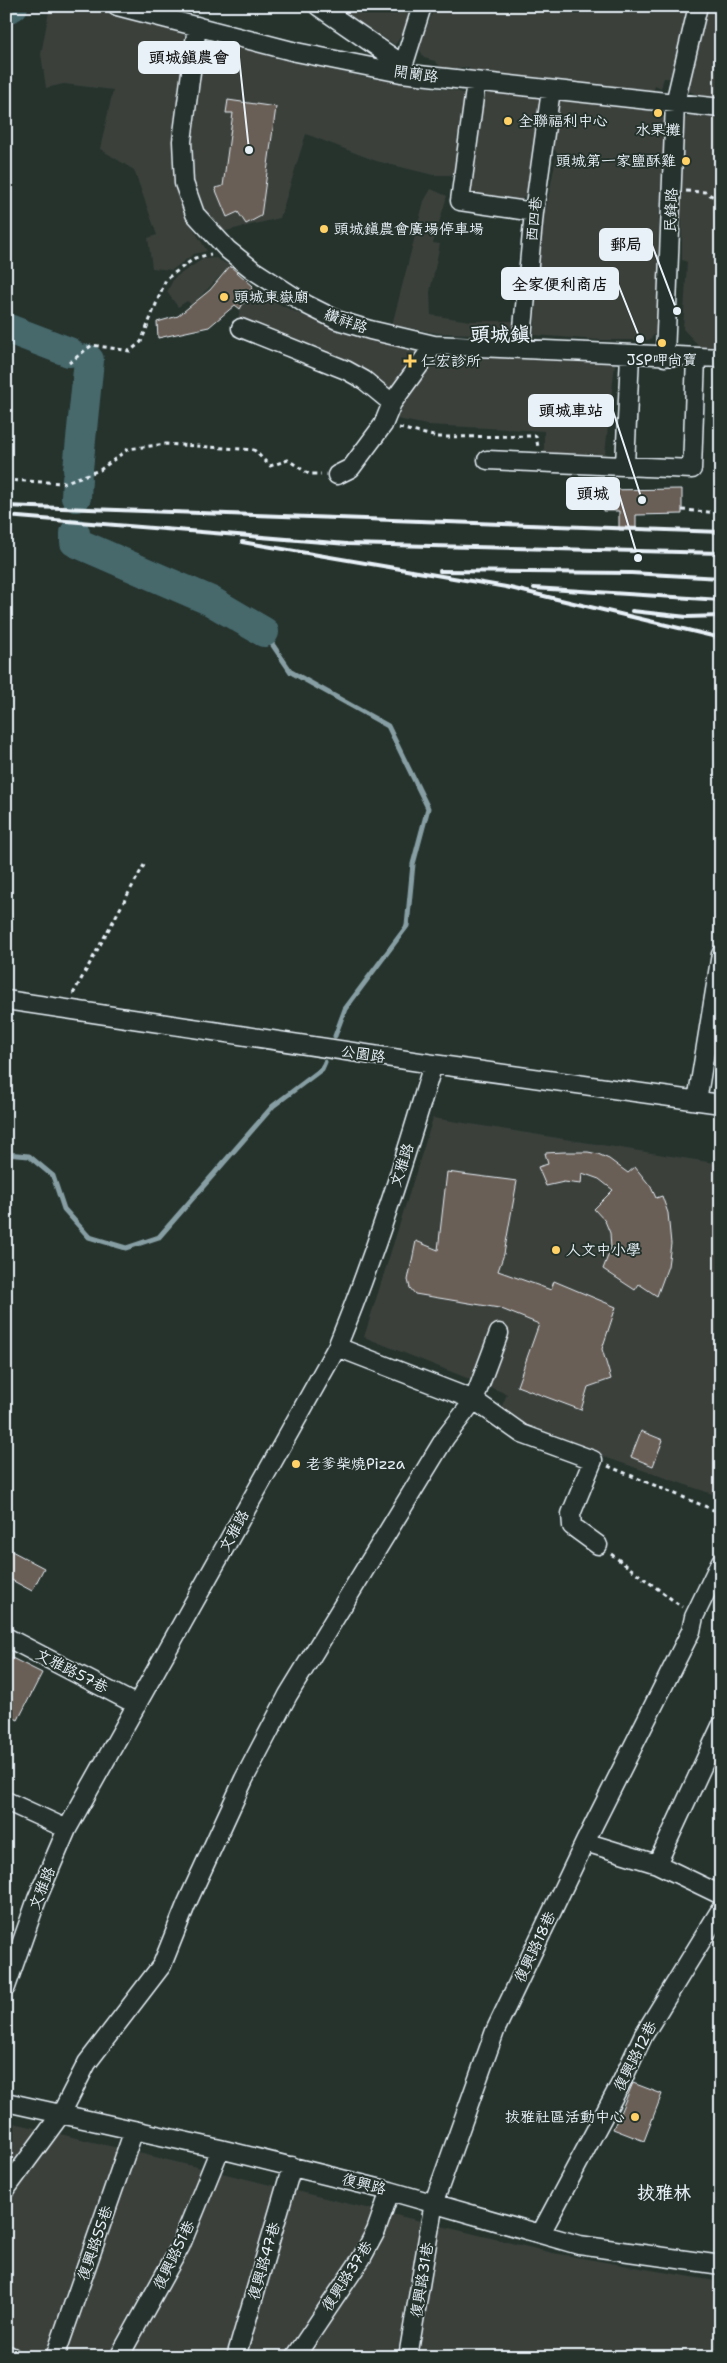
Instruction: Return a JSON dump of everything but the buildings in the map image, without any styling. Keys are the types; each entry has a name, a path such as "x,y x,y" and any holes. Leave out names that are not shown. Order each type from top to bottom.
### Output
{"street":[{"name":"開蘭路","path":"117,6 296,52 402,68 476,82 721,108"},
{"path":"318,6 402,68 422,6"},
{"name":"民鋒路","path":"665,357 675,103 698,6"},
{"name":"纘祥路","path":"197,26 182,141 184,183 195,214 228,250 281,290 337,320 404,339 434,345 665,357 721,358"},
{"path":"476,82 460,200 534,212"},
{"name":"西四巷","path":"522,349 534,212 551,90"},
{"path":"241,328 346,370 364,380 392,403"},
{"path":"337,474 351,468 383,425 392,403 434,345"},
{"path":"625,465 630,355"},
{"path":"487,460 692,469 696,357"},
{"path":"697,1101 721,954"},
{"name":"公園路","path":"6,1000 433,1064 721,1104"},
{"name":"文雅路","path":"6,1987 37,1899 67,1829 337,1346 354,1307 405,1156 433,1064"},
{"path":"6,2189 61,2114 87,2063 162,1966 186,1905 244,1779 288,1695 445,1438 474,1400 499,1333"},
{"path":"337,1346 474,1400 522,1434 593,1460 571,1514 572,1526 598,1545"},
{"name":"復興路18巷","path":"434,2202 495,2031 585,1842 691,1631 694,1617 721,1561"},
{"name":"文雅路57巷","path":"6,1637 137,1704"},
{"path":"657,1864 721,1726"},
{"path":"6,1801 67,1829"},
{"path":"585,1842 657,1864 721,1896"},
{"name":"復興路12巷","path":"541,2233 618,2089 643,2036 721,1909"},
{"name":"復興路","path":"6,2102 292,2166 434,2202 579,2245 721,2266"},
{"name":"復興路55巷","path":"55,2357 134,2130"},
{"name":"復興路51巷","path":"119,2357 180,2247 220,2149"},
{"name":"復興路47巷","path":"236,2357 292,2166"},
{"name":"復興路37巷","path":"295,2357 361,2259 376,2231 390,2191"},
{"name":"復興路31巷","path":"408,2357 434,2202"},
{"path":"6,2354 12,2357"}],"path":[{"path":"672,191 705,192 721,201"},
{"path":"69,364 92,345 130,351 141,342 166,279 195,258 228,250"},
{"path":"383,425 438,437 536,436 539,462"},
{"path":"6,480 64,483 100,470 128,450 166,444 254,450 270,466 288,460 309,474 337,474"},
{"path":"682,510 721,513"},
{"path":"65,1009 144,865"},
{"path":"593,1460 665,1488 721,1513"},
{"path":"598,1545 694,1617"}],"shaded area":[{"path":"50,6 85,6 178,30 184,34 185,51 175,178 188,220 207,251 194,254 172,270 152,268 148,238 157,235 134,170 100,149 113,90 64,84 46,88 41,54"},
{"path":"335,6 413,6 404,32 395,45"},
{"path":"435,6 687,6 676,79 664,78 661,88 655,85 654,91 470,73 469,67 443,69 435,61 424,58 419,48"},
{"path":"703,6 721,6 721,99 697,95 687,90"},
{"path":"219,41 364,77 457,91 465,94 466,123 460,123 457,139 462,140 457,175 433,175 376,161 306,134 280,218 226,231 218,230 199,201 194,185 190,156 204,46"},
{"path":"486,89 545,96 531,191 517,203 473,197 467,188 477,94 486,95"},
{"path":"553,97 658,108 668,120 659,219 657,332 649,340 599,340 534,335 536,303 530,300 538,211 546,209 557,153 551,144"},
{"path":"694,113 721,117 721,347 700,347 683,329 687,262 682,260 682,219 678,217 683,119"},
{"path":"431,189 447,196 433,243 440,244 430,292 431,315 470,321 519,321 516,335 437,333 392,325 424,201"},
{"path":"216,258 230,266 192,305 187,301 178,307 167,292 174,278 203,259"},
{"path":"253,286 256,293 304,316 351,335 416,351 411,369 389,396 238,319 240,309"},
{"path":"447,353 606,360 607,363 615,364 605,454 544,453 544,431 427,425 397,419 409,392 426,367 436,358"},
{"name":"人文中小學","path":"433,1118 721,1164 721,1497 496,1420 507,1394 364,1337"},
{"path":"6,2121 553,2253 721,2282 721,2357 6,2357"}],"waterway":[{"path":"6,10 13,6"},
{"path":"6,328 69,352"},
{"path":"78,469 89,360 87,359"},
{"path":"76,497 77,479"},
{"path":"75,533 75,542 211,601 264,632"},
{"path":"264,632 291,672 388,726 428,808 413,864 407,926 345,1009 335,1036"},
{"path":"6,1154 29,1156 53,1176 64,1209 89,1237 126,1248 159,1237 273,1106 322,1069 325,1062"}],"railway":[{"path":"6,506 721,532"},
{"path":"6,516 347,544 721,553"},
{"path":"242,542 506,587 721,638"},
{"path":"440,571 631,573 721,578"},
{"path":"534,588 721,600"},
{"path":"632,611 687,617 721,616"}],"place":[{"name":"水果攤","path":"658,113"},
{"name":"全聯福利中心","path":"508,121"},
{"name":"頭城鎮農會","path":"249,150"},
{"name":"頭城第一家鹽酥雞","path":"686,161"},
{"name":"頭城鎮農會廣場停車場","path":"324,229"},
{"name":"頭城東嶽廟","path":"224,297"},
{"name":"郵局","path":"677,311"},
{"name":"全家便利商店","path":"640,339"},
{"name":"JSP呷尚寶","path":"662,343"},
{"name":"仁宏診所","path":"410,361"},
{"name":"頭城車站","path":"642,500"},
{"name":"頭城","path":"638,558"},
{"name":"人文中小學","path":"556,1250"},
{"name":"老爹柴燒Pizza","path":"296,1464"},
{"name":"拔雅社區活動中心","path":"635,2117"}],"district":[{"name":"頭城鎮","path":"500,334"},
{"name":"拔雅林","path":"664,2193"}]}
